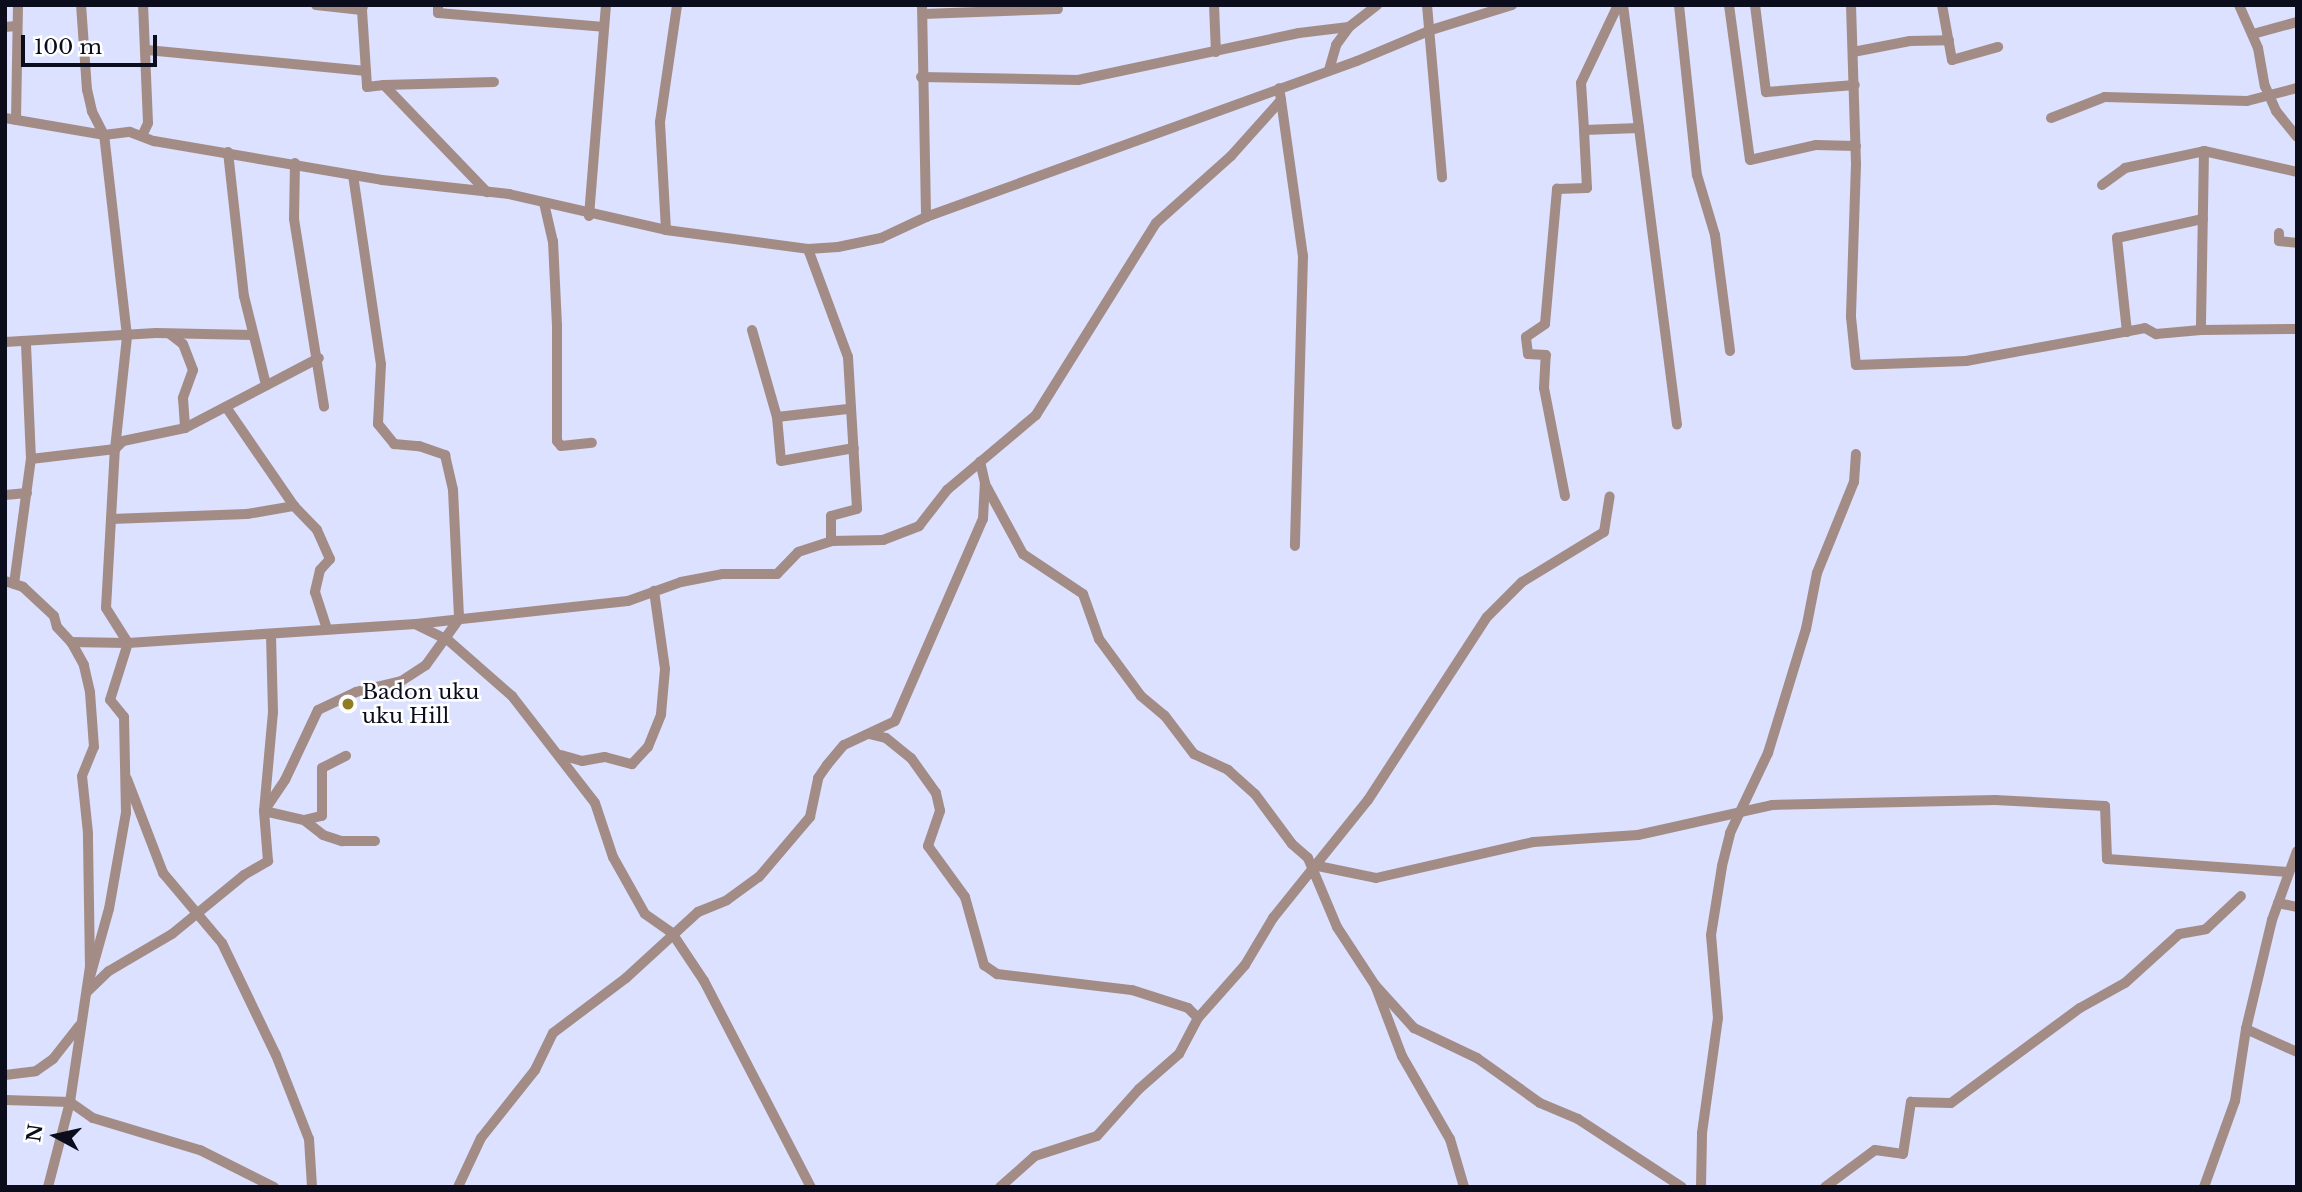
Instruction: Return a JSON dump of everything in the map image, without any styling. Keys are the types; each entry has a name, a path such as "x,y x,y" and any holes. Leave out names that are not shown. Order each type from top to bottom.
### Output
{"street":[{"path":"16,120 11,26 18,5"},
{"path":"81,5 87,90 104,135 127,336 115,449 106,608 128,643 110,700 124,717 126,813 109,909 87,988"},
{"path":"142,136 148,123 143,5"},
{"path":"316,5 363,7 367,87 494,82"},
{"path":"438,5 438,13 603,27"},
{"path":"589,216 606,5"},
{"path":"666,230 660,122 677,5"},
{"path":"1213,5 1216,52"},
{"path":"1329,70 1336,45 1349,27 1377,5"},
{"path":"1427,5 1442,177"},
{"path":"5,118 104,135 142,136 353,175 487,192 544,203 589,216 666,230 808,249 881,238 926,216 1329,70 1431,30 1511,5"},
{"path":"1620,5 1639,128 1677,425"},
{"path":"1564,496 1544,388 1546,355 1528,354 1525,337 1545,324 1557,188 1587,188 1581,83 1620,5"},
{"path":"1679,5 1697,175 1715,235 1730,351"},
{"path":"1729,5 1750,160 1816,145 1856,146"},
{"path":"1755,5 1766,92 1855,85"},
{"path":"1851,5 1856,146 1851,317 1856,365 1966,361 2127,332 2297,329"},
{"path":"1942,5 1952,60 1998,47"},
{"path":"2239,5 2253,34 2270,97 2297,137"},
{"path":"926,216 921,77 922,10 1058,9"},
{"path":"2253,34 2297,22"},
{"path":"921,77 1078,80 1299,33 1349,27"},
{"path":"1853,52 1910,41 1949,40"},
{"path":"147,50 366,71"},
{"path":"384,85 487,192"},
{"path":"1279,88 1303,257 1295,546"},
{"path":"2051,118 2105,97 2214,102 2270,97 2297,88"},
{"path":"71,642 128,643 271,635 415,624 628,601 654,591 723,574 777,574 798,552 831,541 883,540 919,526 947,490 1036,415 1156,223 1231,156 1282,100"},
{"path":"1584,130 1639,128"},
{"path":"2201,330 2204,151"},
{"path":"2102,185 2125,168 2204,151 2297,172"},
{"path":"228,152 244,296 265,385"},
{"path":"295,163 294,219 319,358 324,407"},
{"path":"264,811 285,780 318,710 356,692 401,681 426,665 448,640 459,619 453,490 445,455 394,444 378,424 381,364 353,175"},
{"path":"544,203 553,241 557,314 557,441 561,446 592,443"},
{"path":"2127,332 2116,238 2203,219"},
{"path":"2278,233 2279,241 2297,243"},
{"path":"808,249 848,357 848,409 857,509 831,516 831,541"},
{"path":"752,330 777,417 781,461 853,448"},
{"path":"170,334 183,344 193,370 183,398 185,428"},
{"path":"5,342 170,334 253,335"},
{"path":"26,343 32,458 10,582 54,616 57,627 71,642 84,665 90,692 94,747 82,776 90,921 87,988 70,1102 48,1187"},
{"path":"32,458 115,449 123,441 185,428 319,358"},
{"path":"226,407 294,506 317,530 330,559 320,570 315,592 327,629"},
{"path":"777,417 848,409"},
{"path":"1701,1187 1702,1133 1718,1018 1711,935 1721,866 1740,813 1768,753 1784,703 1817,573 1854,482 1856,454"},
{"path":"980,462 985,483 1023,554 1083,594 1099,639 1140,696 1165,716 1194,754 1228,769 1255,794 1313,865 1338,927 1375,985 1414,1028 1477,1058 1540,1103 1578,1119 1682,1187"},
{"path":"458,1187 481,1138 536,1070 553,1033 626,978 698,912 727,900 759,877 810,817 818,778 844,745 895,721 908,696 946,601 970,557 983,519 985,483"},
{"path":"5,495 27,493"},
{"path":"1000,1187 1035,1156 1097,1136 1139,1089 1179,1054 1198,1018 1245,965 1313,865 1368,800 1487,617 1522,582 1604,532 1610,496"},
{"path":"111,519 247,514 294,506"},
{"path":"560,754 582,761 605,757 632,764 648,747 661,714 665,669 654,591"},
{"path":"415,624 448,640 512,696 540,736 560,754 595,803 613,856 645,914 672,933 704,981 811,1187"},
{"path":"87,988 199,914 244,875 268,861 264,811 272,712 271,635"},
{"path":"869,734 886,738 911,758 936,793 940,811 928,846 965,897 984,965 997,974 1132,990 1188,1008 1198,1018"},
{"path":"264,811 304,820 322,816 322,768 346,756"},
{"path":"125,775 163,873 199,914 234,964 295,1099 309,1139 312,1187"},
{"path":"1313,865 1376,878 1533,842 1637,835 1772,805 1991,800 2105,806 2107,859 2289,872"},
{"path":"304,820 323,835 375,841"},
{"path":"2204,1187 2235,1101 2246,1029 2278,902 2296,853"},
{"path":"1825,1187 1875,1150 1903,1154 1911,1102 1951,1103 2080,1008 2124,983 2179,934 2206,929 2241,895"},
{"path":"2278,902 2297,907"},
{"path":"1375,985 1402,1056 1450,1139 1464,1187"},
{"path":"5,1075 36,1071 45,1065 72,1039 83,1019"},
{"path":"2246,1029 2297,1052"},
{"path":"5,1100 70,1102 93,1118 200,1150 274,1187"}],"place":[{"name":"Badon uku uku Hill","path":"348,704"}]}
